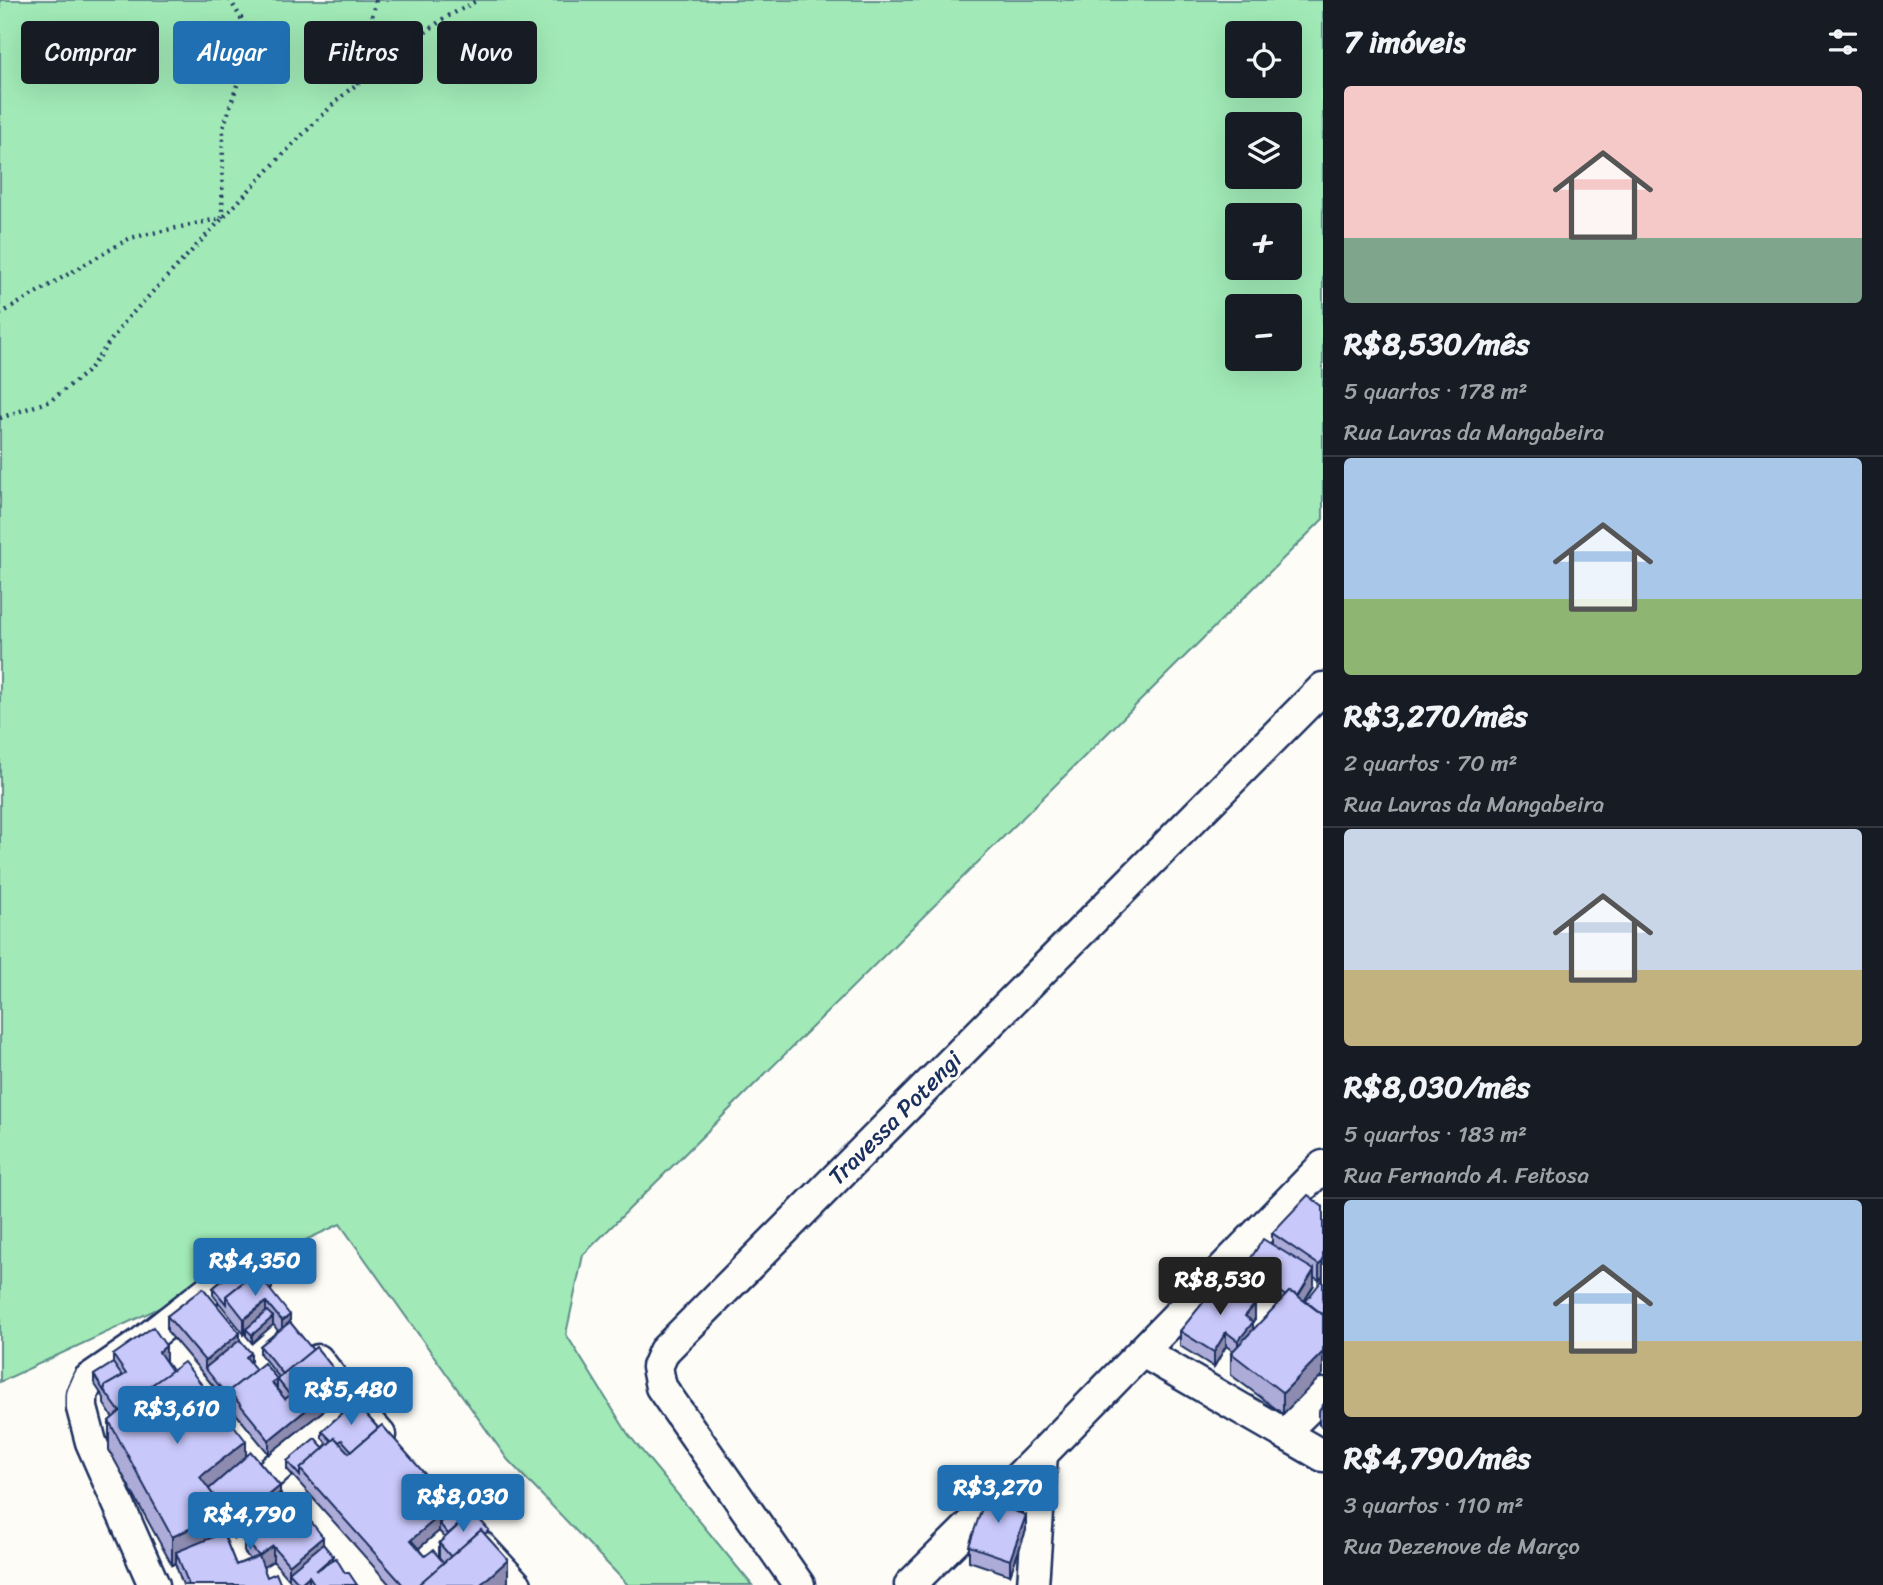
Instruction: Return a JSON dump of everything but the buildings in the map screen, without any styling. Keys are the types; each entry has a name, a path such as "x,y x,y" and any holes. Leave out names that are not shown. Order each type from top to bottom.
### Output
{"street":[{"name":"Travessa Potengi","path":"799,1585 661,1387 657,1367 664,1351 1323,688"},
{"path":"910,1585 1143,1352 1323,1166"},
{"path":"154,1585 91,1441 82,1408 82,1395 89,1379 149,1354 218,1283 232,1278 243,1278 258,1284 273,1302"},
{"path":"304,1341 350,1402 396,1453"},
{"path":"1143,1352 1323,1456"},
{"path":"1283,1433 1323,1394"},
{"path":"264,1479 350,1402"},
{"path":"1033,1585 1042,1454"},
{"path":"460,1524 516,1585"}],"path":[{"path":"222,218 223,128 239,79 246,26 230,0"},
{"path":"355,86 376,0"},
{"path":"0,418 50,401 87,372 127,319 344,94 443,19 478,0"},
{"path":"0,314 130,238 222,218"}],"green space":[{"path":"0,0 1323,0 1323,519 583,1255 566,1334 628,1434 752,1585 628,1585 508,1460 340,1224 0,1382"}]}
